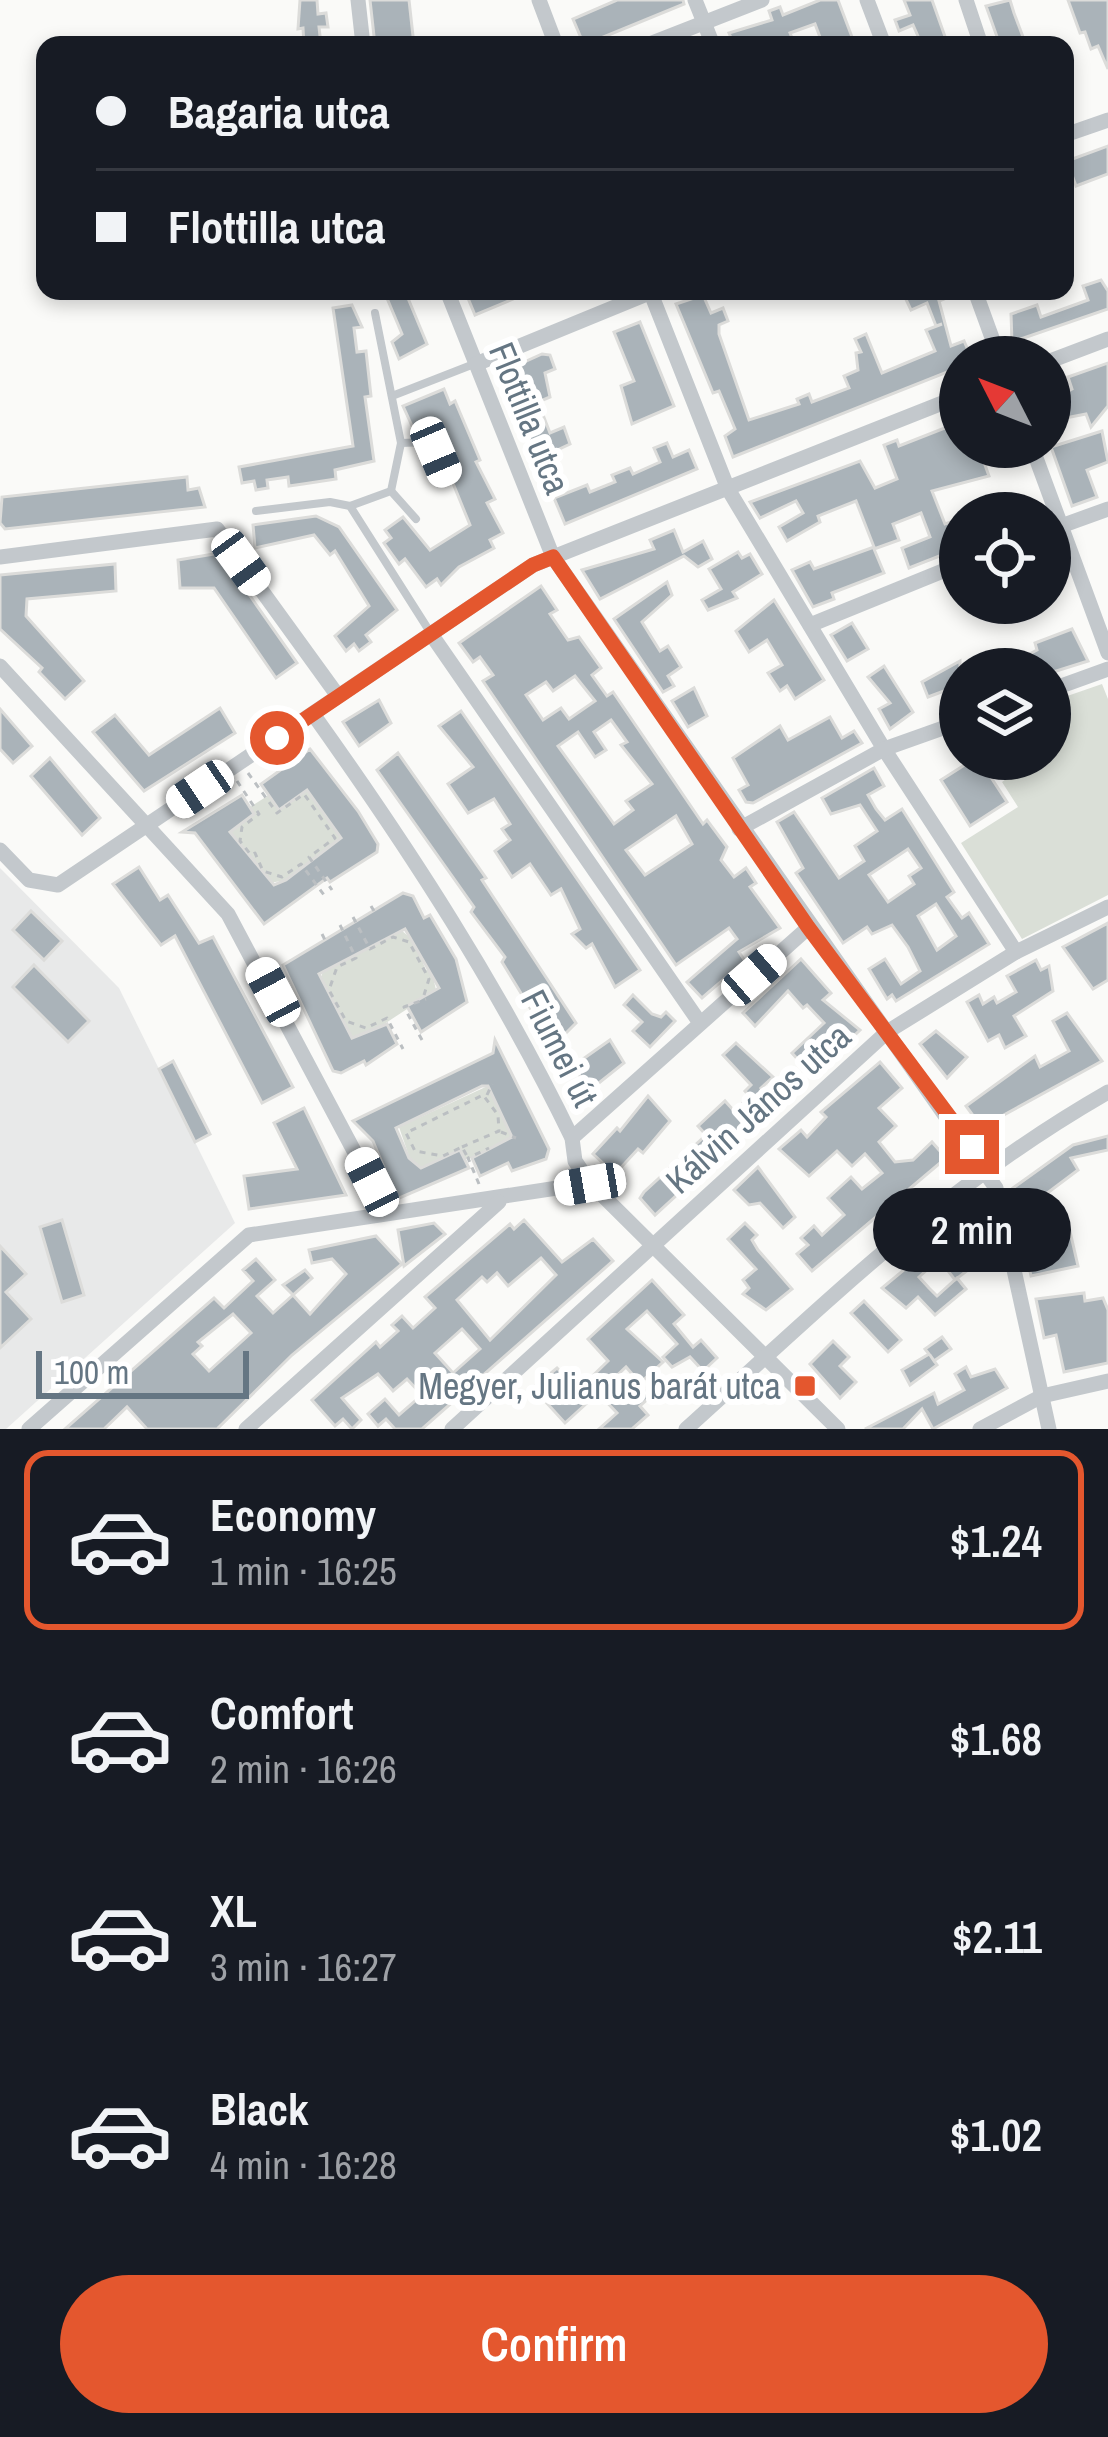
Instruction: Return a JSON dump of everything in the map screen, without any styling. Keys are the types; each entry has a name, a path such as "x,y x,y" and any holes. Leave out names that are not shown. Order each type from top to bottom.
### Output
{"street":[{"path":"358,0 362,36"},
{"path":"539,0 553,36"},
{"path":"695,0 709,36"},
{"path":"670,36 762,0"},
{"path":"867,0 881,36"},
{"path":"966,0 979,36"},
{"path":"1074,132 1108,120"},
{"name":"Flottilla utca","path":"451,300 553,557 739,829 996,1188 1049,1429"},
{"path":"476,364 632,300"},
{"path":"654,300 728,489 884,749 1016,952"},
{"path":"978,300 991,336"},
{"path":"1071,353 1108,339"},
{"path":"0,850 29,880 50,888 553,557 939,404"},
{"path":"1071,523 1108,509"},
{"path":"0,557 217,529 338,696"},
{"path":"1071,564 1108,653"},
{"path":"810,625 939,573"},
{"path":"431,634 700,1023"},
{"path":"0,665 237,928 387,1214"},
{"path":"1071,682 1108,669"},
{"name":"Fiumei út","path":"313,714 426,874 522,1034 572,1138 575,1161 590,1184 838,1429"},
{"path":"739,829 884,749 939,729"},
{"name":"Kálvin János utca","path":"452,1429 887,1032 1016,952 1108,907"},
{"path":"572,1138 808,927"},
{"path":"686,1429 892,1240 985,1169 1108,1092"},
{"path":"29,1429 249,1235 590,1184"},
{"path":"246,1429 494,1201"},
{"path":"980,1429 1042,1396 1108,1381"}],"lane":[{"path":"375,313 400,443 391,491"},
{"path":"392,396 476,364"},
{"path":"400,443 428,442 447,478"},
{"path":"256,511 330,502 350,506 391,491"},
{"path":"391,491 416,519"},
{"path":"350,506 431,634"}],"path":[{"path":"235,766 277,813 304,794 306,787"},
{"path":"235,766 259,814 241,833 240,841 273,880 302,864 324,895"},
{"path":"304,794 335,838"},
{"path":"230,832 241,833"},
{"path":"332,890 308,857 335,838 343,838"},
{"path":"353,917 370,950 393,937 413,943 427,986 425,997 404,1007 422,1040"},
{"path":"323,994 337,967 356,958 340,925"},
{"path":"400,939 403,931"},
{"path":"322,934 326,942"},
{"path":"425,973 432,970"},
{"path":"322,974 334,978"},
{"path":"427,986 436,990"},
{"path":"329,990 345,1019 357,1025 372,1029 387,1018 404,1049"},
{"path":"338,1023 345,1019"},
{"path":"355,1034 357,1025"},
{"path":"406,1133 487,1096 492,1084"},
{"path":"487,1096 498,1115 499,1131"},
{"path":"398,1130 406,1133 416,1151 413,1159"},
{"path":"416,1151 443,1156 499,1131 516,1138"},
{"path":"462,1148 494,1201"},
{"path":"468,1158 489,1148"}],"shaded area":[{"path":"1102,684 1108,699 1108,895 1022,939 961,843 1018,807 1005,780 1071,780 1071,695"},
{"path":"310,787 316,803 344,835 342,842 286,880 270,883 256,874 262,868 229,837 230,829 254,814 250,807 269,795 280,810"},
{"path":"0,868 119,988 235,1223 6,1429 0,1429"},
{"path":"401,930 414,941 426,970 431,968 436,990 369,1034 346,1038 349,1031 321,979 323,970"},
{"path":"492,1084 516,1138 472,1158 465,1159 460,1151 421,1168 410,1159 399,1127"}],"building":[{"path":"300,0 317,0 318,14 326,13 328,27 319,27 320,36 303,36 303,28 298,29"},
{"path":"370,0 409,0 413,36 374,36"},
{"path":"617,0 683,0 684,4 606,36 580,36 573,19"},
{"path":"820,0 838,0 852,36 820,36 815,24 791,36 729,33 772,20 769,11 780,7 783,15"},
{"path":"904,0 932,0 945,36 918,36 913,25 899,31 895,20 910,15"},
{"path":"1010,0 1023,36 997,36 986,6"},
{"path":"1068,0 1108,0 1108,69 1098,46 1091,49 1085,32 1080,33"},
{"path":"1108,146 1108,174 1076,186 1074,158"},
{"path":"1101,280 1108,291 1108,309 1029,336 1012,336 1011,314 1037,305 1041,317 1088,300 1083,286"},
{"path":"388,300 409,300 427,344 399,359 392,342 402,334"},
{"path":"469,300 511,300 475,315"},
{"path":"705,300 711,313 723,308 728,321 719,325 719,334 749,420 799,404 797,399 809,394 812,402 849,388 844,376 858,370 856,353 861,352 855,339 866,334 882,373 935,351 926,330 942,324 936,326 927,303 911,310 906,300 941,300 948,336 939,336 939,375 733,457 725,436 735,429 719,391 713,393 676,304"},
{"path":"352,305 362,327 354,328 357,352 366,351 371,396 365,397 374,461 335,470 336,479 289,486 288,477 267,480 268,488 256,490 254,481 242,483 239,467 353,446 333,308"},
{"path":"640,322 674,406 632,424 621,386 634,381 614,332"},
{"path":"542,354 550,355 555,369 545,373 550,397 538,402 550,433 564,427 570,444 536,460 500,373"},
{"path":"1108,363 1108,406 1091,427 1086,414 1071,417 1071,376"},
{"path":"444,389 450,404 455,401 480,460 476,462 495,499 487,503 503,533 490,540 494,548 459,567 441,585 437,579 426,587 405,559 399,564 384,543 391,538 385,530 403,517 430,550 470,525 428,422 413,428 403,406"},
{"path":"939,430 939,468 986,468 989,476 932,491 939,509 939,556 909,568 902,548 930,537 921,513 893,524 899,540 874,549 884,573 832,593 834,599 813,607 792,570 810,562 814,569 874,547 856,501 818,516 820,522 787,541 779,527 803,513 796,501 760,518 750,502 860,461 875,488 897,479 884,445 897,440 899,446"},
{"path":"1102,431 1108,462 1087,470 1097,497 1072,506 1071,492 1058,468 1071,468 1071,441"},
{"path":"667,443 673,457 689,450 697,469 565,524 554,498 587,485 590,492 615,482 612,475 630,468 633,474 660,462 654,448"},
{"path":"187,477 188,490 199,488 205,507 5,529 0,523 2,497"},
{"path":"316,516 339,527 397,610 366,635 371,642 359,651 354,644 346,651 335,636 369,606 335,551 330,555 314,535 255,548 253,525"},
{"path":"674,530 683,552 703,541 712,559 698,567 684,556 600,599 582,570 654,549 650,540"},
{"path":"738,552 742,558 750,554 762,574 733,592 737,598 708,610 702,600 721,589 709,569"},
{"path":"220,553 297,663 276,678 214,588 180,588 178,560"},
{"path":"115,564 116,591 27,599 26,616 84,681 65,699 39,672 42,668 0,629 0,575"},
{"path":"667,582 672,595 642,622 660,651 668,646 681,667 668,676 674,686 663,692 614,619"},
{"path":"541,586 557,610 550,614 568,640 579,637 601,668 592,675 607,696 613,692 703,824 707,820 727,847 721,860 734,877 746,868 756,883 750,887 780,928 739,952 745,961 702,998 687,982 737,939 729,928 676,965 483,681 493,675 480,657 473,662 459,643","holes":["575,676 595,701 569,719 561,708 543,720 526,695 546,682 553,691","611,720 627,742 621,745 652,784 626,801 633,810 614,824 558,746 578,732 595,757 606,750 594,732","676,816 692,844 645,875 626,850"]},
{"path":"774,600 824,680 795,699 787,686 780,691 768,673 782,665 767,640 749,652 736,631"},
{"path":"852,623 868,649 847,661 831,635"},
{"path":"1072,629 1088,661 1071,666 1071,648 1036,648 1035,643"},
{"path":"884,666 913,712 890,729 879,709 890,703 868,677"},
{"path":"939,673 939,693 928,697 922,682"},
{"path":"694,688 707,716 688,727 672,701"},
{"path":"379,700 391,723 359,746 343,722"},
{"path":"220,708 235,733 144,791 93,732 115,715 149,755"},
{"path":"0,709 32,746 13,763 0,749"},
{"path":"461,711 640,970 615,987 592,944 586,948 572,934 580,929 561,889 551,895 530,864 512,877 495,851 510,840 502,829 510,824 494,799 468,813 448,784 473,767 439,726"},
{"path":"830,717 842,738 854,731 862,743 753,803 746,802 739,790 748,785 733,758 780,726 788,740"},
{"path":"310,749 358,811 378,844 377,852 330,882 327,878 264,924 195,833 182,832 242,795 254,814 230,832 274,885 286,880 341,838 307,790 279,810 261,784"},
{"path":"398,753 486,878 482,880 576,1023 561,1038 549,1036 502,962 505,957 471,912 474,907 377,770"},
{"path":"50,758 100,818 82,835 31,776"},
{"path":"874,768 884,786 868,795 876,809 885,820 902,809 954,892 947,897 962,918 969,913 989,944 896,1001 892,995 887,999 869,969 885,959 901,984 920,971 908,947 892,925 872,934 867,927 843,943 796,873 803,868 777,822 794,812 839,878 864,861 855,846 877,831 860,805 831,814 822,798","holes":["908,849 921,868 909,876 914,884 888,902 869,875","936,904 956,936 937,950 918,916"]},
{"path":"941,780 993,780 1007,802 970,826"},
{"path":"139,867 160,900 168,895 199,943 213,937 293,1087 262,1103 175,936 161,945 113,884"},
{"path":"403,893 413,896 424,918 430,915 456,959 467,1002 421,1032 407,1006 439,988 405,929 319,974 352,1038 387,1024 397,1044 366,1065 364,1061 341,1073 333,1071 283,965"},
{"path":"31,911 62,941 44,960 13,930"},
{"path":"1108,923 1108,980 1093,989 1063,947"},
{"path":"801,959 831,993 823,1000 860,1030 812,1075 792,1053 824,1023 807,1005 803,1008 788,991 755,1026 743,1013"},
{"path":"1036,960 1041,970 1049,966 1053,991 1014,1016 1026,1036 1005,1048 999,1035 988,1041 967,1002 979,995 983,1004 994,997 997,1003 1016,992 1007,976"},
{"path":"34,965 89,1021 68,1042 13,987"},
{"path":"633,995 652,1014 661,1017 666,1012 675,1021 650,1047 633,1031 642,1022 624,1005"},
{"path":"1067,1013 1102,1061 1002,1116 985,1132 966,1106 1035,1056 1040,1067 1069,1051 1053,1021"},
{"path":"936,1031 967,1057 947,1078 920,1044"},
{"path":"495,1040 549,1149 546,1159 512,1171 508,1163 480,1176 472,1158 512,1137 488,1086 482,1086 396,1128 409,1158 421,1168 460,1150 469,1168 397,1199 373,1141 353,1121 493,1053"},
{"path":"610,1040 624,1063 590,1090 573,1066"},
{"path":"736,1043 773,1077 761,1088 776,1104 655,1215 640,1198 644,1192 706,1135 698,1126 725,1101 734,1111 750,1097 745,1091 751,1085 723,1055"},
{"path":"173,1061 210,1134 195,1142 159,1069"},
{"path":"880,1062 902,1088 879,1108 896,1126 879,1142 895,1162 913,1160 932,1142 946,1158 812,1271 797,1254 808,1245 801,1238 814,1226 822,1235 844,1215 828,1198 851,1177 862,1189 882,1173 865,1154 852,1166 837,1151 809,1176 779,1149 801,1130 807,1137 826,1117 821,1112"},
{"path":"648,1096 670,1121 643,1153 638,1149 615,1174 593,1154 617,1128 620,1131"},
{"path":"304,1108 346,1195 249,1209 244,1176 297,1169 274,1123"},
{"path":"1108,1136 1108,1150 1071,1158 1078,1170 1026,1209 1013,1188 1073,1145"},
{"path":"758,1167 795,1217 783,1228 760,1203 749,1205 734,1190"},
{"path":"1066,1214 1078,1266 1031,1276 1025,1249 1054,1237 1050,1217"},
{"path":"62,1220 84,1295 62,1302 40,1227"},
{"path":"524,1220 562,1262 593,1239 613,1261 422,1429 395,1429 386,1419 378,1426 368,1414 385,1399 399,1415 422,1395 407,1379 393,1391 378,1374 342,1398 361,1420 352,1429 343,1419 335,1426 312,1400 376,1342 380,1347 398,1331 392,1325 402,1316 413,1328 435,1308 425,1297 510,1224 514,1229","holes":["541,1258 556,1275 490,1340 457,1300 482,1277 487,1282 497,1273 508,1286","462,1329 480,1349 453,1373 435,1353"]},
{"path":"434,1223 445,1234 404,1266 398,1230"},
{"path":"745,1223 757,1235 752,1240 758,1250 792,1289 766,1310 743,1294 749,1288 743,1280 756,1269 728,1239"},
{"path":"376,1236 402,1264 292,1355 217,1429 147,1429 127,1407 104,1429 65,1429 214,1298 224,1308 253,1281 243,1270 256,1259 275,1280 257,1296 273,1313 293,1295 310,1314 346,1274 332,1259 312,1263 309,1250","holes":["233,1314 251,1333 209,1371 193,1354 202,1346 198,1342"]},
{"path":"945,1236 957,1252 973,1239 986,1256 957,1278 966,1289 935,1315 918,1297 906,1308 882,1288","holes":["939,1259 955,1280 937,1296 919,1277"]},
{"path":"0,1246 26,1274 6,1292 31,1319 0,1348"},
{"path":"305,1270 312,1278 293,1295 283,1285"},
{"path":"652,1280 684,1315 674,1324 693,1347 701,1340 717,1358 703,1371 690,1357 672,1367 663,1357 677,1344 647,1311 627,1329 663,1362 640,1383 626,1367 610,1382 628,1401 642,1388 650,1397 640,1406 648,1415 632,1429 599,1429 617,1413 598,1393 565,1423 533,1388 557,1368 563,1374 567,1370 582,1386 608,1361 588,1339"},
{"path":"1084,1293 1085,1301 1103,1298 1108,1310 1108,1363 1064,1372 1056,1335 1044,1338 1036,1299"},
{"path":"864,1301 901,1340 888,1352 851,1313"},
{"path":"942,1337 951,1349 934,1361 937,1365 910,1385 902,1370 929,1354 925,1349"},
{"path":"833,1341 849,1357 840,1366 856,1382 840,1398 810,1364"},
{"path":"966,1367 971,1377 995,1369 1007,1388 933,1429 922,1409 903,1429 865,1429 934,1393 938,1404 964,1390 955,1374"}],"place":[{"name":"Megyer, Julianus barát utca","path":"805,1386"}],"route":[{"path":"277,738 533,565 553,557 808,927 972,1147"}]}
